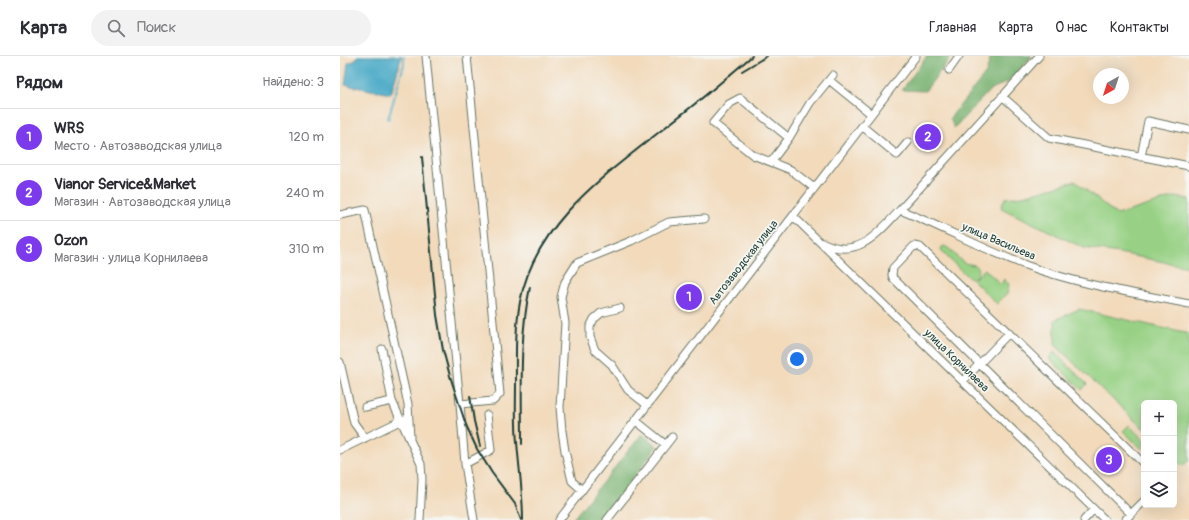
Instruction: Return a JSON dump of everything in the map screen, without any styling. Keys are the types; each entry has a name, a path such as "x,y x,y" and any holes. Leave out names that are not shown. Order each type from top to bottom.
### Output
{"street":[{"path":"426,56 465,464 474,520"},
{"path":"460,404 494,401 500,394 467,56"},
{"name":"Автозаводская улица","path":"559,520 647,405 731,290 793,216 916,56"},
{"path":"949,70 960,56"},
{"path":"819,240 840,248 851,248 862,245 873,239 1039,56"},
{"path":"771,162 789,138 810,103 831,78 872,114"},
{"path":"1002,96 1049,138 1189,166"},
{"path":"789,138 740,98 729,104 713,123 753,155 791,170 814,188"},
{"path":"1141,156 1148,121 1189,130"},
{"path":"862,126 897,155 908,142"},
{"path":"340,215 365,210 406,390 410,416 410,438"},
{"name":"улица Васильева","path":"900,210 921,218 963,239 1028,266 1065,278 1189,304"},
{"name":"улица Корнилаева","path":"793,216 1105,520"},
{"path":"582,490 572,481 562,432 560,407 566,323 561,297 565,282 577,263 631,241 669,222 704,219"},
{"path":"1131,514 893,278 893,268 914,246 920,247 1141,461"},
{"path":"620,308 601,313 594,319 590,327 590,337 595,350 612,365 628,390 647,405"},
{"path":"963,381 1009,333"},
{"path":"382,349 392,401 421,464 420,520"},
{"path":"340,362 354,423 365,438"},
{"path":"365,407 392,401"},
{"path":"465,464 490,450 487,415"},
{"path":"340,450 410,416"},
{"path":"635,420 666,445"},
{"path":"607,520 672,437"},
{"path":"1125,520 1141,504"},
{"path":"1084,520 1094,509"}],"green space":[{"path":"927,56 952,56 925,91 902,90"},
{"path":"991,56 1032,56 1008,82 991,89 954,128 950,118 986,73"},
{"path":"1075,181 1117,215 1174,197 1189,199 1189,267 1119,253 1084,248 1001,208 1005,198 1023,196"},
{"path":"943,246 948,248 964,262 977,267 979,269 977,275 972,279 969,278 942,252 941,249"},
{"path":"985,269 1001,285 1004,279 1009,284 1008,292 997,304 973,280"},
{"path":"1079,309 1189,334 1189,460 1183,466 1177,461 1177,400 1141,400 1141,426 1055,345 1055,320"},
{"path":"1054,352 1087,384 1082,390 1049,358"},
{"path":"1129,425 1141,437 1141,448 1123,431"},
{"path":"642,434 657,446 602,520 572,520"}],"water":[{"path":"357,56 402,56 391,94 345,85 348,63 356,60"}],"waterway":[{"path":"388,119 404,64 404,56"}],"railway":[{"path":"523,520 516,427 516,353 518,312 528,274 540,248 556,225 596,184 752,56"},
{"path":"742,71 767,56"},
{"path":"422,157 437,315 443,350 450,376 466,425 477,449 492,473 515,504 521,520"},
{"path":"522,444 523,345 526,306 530,287"},
{"path":"470,396 480,446"}],"place":[{"name":"Vianor Service&Market","path":"928,137"},
{"name":"WRS","path":"689,297"},
{"name":"Ozon","path":"1109,460"}]}
